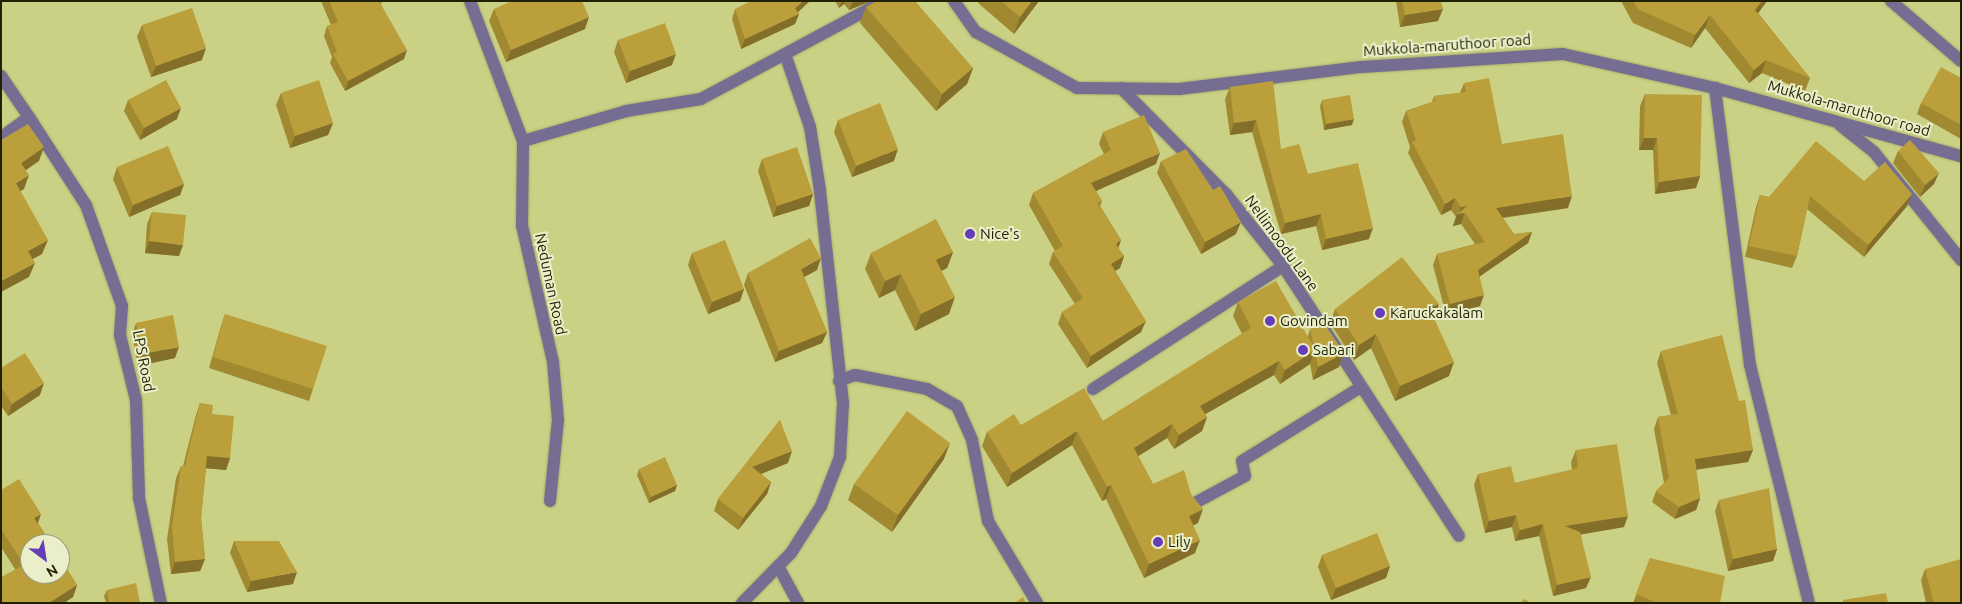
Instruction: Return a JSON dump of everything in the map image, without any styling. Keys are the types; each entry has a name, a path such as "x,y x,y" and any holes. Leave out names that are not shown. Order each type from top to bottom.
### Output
{"street":[{"path":"470,1 523,141 626,111 701,99 786,57 884,1"},
{"name":"Mukkola-maruthoor road","path":"954,1 976,32 1077,88 1178,89 1362,67 1563,54 1715,88 1961,156"},
{"path":"1890,1 1961,61"},
{"path":"742,603 778,566 821,506 840,457 839,381 810,127 786,57"},
{"name":"LPS Road","path":"1,76 86,205 122,306 120,335 136,400 139,498 161,603"},
{"name":"Nellimoodu Lane","path":"1122,88 1226,194 1283,266 1459,536"},
{"path":"1715,88 1750,366 1809,603"},
{"path":"1,137 29,118"},
{"path":"1834,120 1874,152 1961,260"},
{"name":"Neduman Road","path":"523,141 522,226 552,362 558,420 550,500"},
{"path":"1093,389 1283,266"},
{"path":"839,381 855,375 927,389 957,406 972,440 988,521 1037,603"},
{"path":"1193,504 1245,476 1242,462 1361,387"},
{"path":"778,566 798,603"}],"building":[{"path":"329,1 379,1 407,50 348,81 333,54 337,52 327,26 338,22"},
{"path":"512,1 582,1 589,17 511,50 494,9"},
{"path":"751,1 803,1 795,8 799,14 745,39 735,9"},
{"path":"876,1 915,1 973,68 942,94 866,7"},
{"path":"1001,1 1032,1 1020,17"},
{"path":"1402,1 1441,1 1443,9 1405,15"},
{"path":"1633,1 1762,1 1755,10 1810,78 1766,60 1754,70 1710,15 1695,35 1638,9"},
{"path":"192,8 206,48 156,66 142,25"},
{"path":"665,23 676,54 630,71 618,40"},
{"path":"1941,67 1961,78 1961,125 1921,103"},
{"path":"1489,78 1502,144 1563,134 1572,196 1496,208 1514,234 1532,232 1478,270 1484,295 1450,304 1437,254 1485,242 1465,213 1457,214 1467,206 1461,207 1455,198 1445,204 1412,142 1416,140 1406,111 1435,101 1434,96 1466,92 1464,83"},
{"path":"166,80 181,108 144,128 128,100"},
{"path":"319,80 333,123 295,136 281,93"},
{"path":"1273,81 1281,149 1299,144 1308,174 1358,163 1373,228 1326,239 1321,214 1285,223 1256,120 1234,123 1230,87"},
{"path":"1645,94 1702,95 1700,176 1659,182 1657,138 1644,138"},
{"path":"1350,95 1354,119 1326,124 1322,100"},
{"path":"880,103 898,149 856,166 838,120"},
{"path":"1144,115 1160,153 1091,183 1102,201 1097,203 1121,240 1116,244 1124,256 1111,264 1146,321 1091,356 1062,312 1083,298 1053,252 1063,246 1033,193 1111,150 1103,132"},
{"path":"28,124 44,147 21,163 29,175 16,183 48,240 28,251 35,263 1,281 1,140"},
{"path":"1910,140 1939,173 1925,185 1898,151"},
{"path":"1816,141 1864,181 1885,162 1912,194 1868,245 1810,196 1797,256 1749,246 1760,195 1769,197"},
{"path":"168,146 184,184 133,205 117,167"},
{"path":"797,147 813,194 777,206 762,159"},
{"path":"1186,149 1213,190 1220,186 1241,222 1205,242 1161,161"},
{"path":"152,212 186,215 183,245 149,241"},
{"path":"936,219 953,252 936,260 955,297 921,314 901,274 885,281 871,253"},
{"path":"810,238 821,258 801,269 827,332 779,351 748,273"},
{"path":"725,240 744,289 712,302 692,253"},
{"path":"1402,257 1439,304 1429,307 1454,362 1400,386 1376,334 1359,345 1335,309"},
{"path":"1276,281 1314,347 1310,329 1322,320 1344,353 1318,367 1315,350 1285,370 1279,361 1200,406 1207,417 1179,435 1172,424 1134,448 1153,484 1184,470 1191,494 1203,509 1189,516 1200,540 1149,564 1111,485 1107,487 1077,431 1012,473 987,432 1014,414 1021,425 1084,388 1103,421 1251,328 1238,302"},
{"path":"225,314 327,346 313,389 213,357"},
{"path":"173,315 179,347 142,354 136,323"},
{"path":"1722,335 1739,401 1745,400 1753,450 1695,459 1700,498 1679,507 1656,491 1669,478 1658,417 1678,414 1661,351"},
{"path":"25,353 44,383 12,404 1,387 1,368"},
{"path":"200,403 213,405 212,414 234,416 230,458 207,456 201,518 205,559 175,562 172,527 181,466 185,466"},
{"path":"907,411 950,443 898,515 854,484"},
{"path":"780,420 792,451 752,467 771,482 743,518 718,499"},
{"path":"1617,444 1628,516 1565,526 1580,532 1591,577 1557,585 1543,524 1520,530 1516,515 1489,521 1478,474 1511,466 1515,483 1578,468 1576,450"},
{"path":"665,457 677,485 651,497 639,469"},
{"path":"19,479 41,514 34,518 44,534 20,534 20,559 1,529 1,490"},
{"path":"1769,488 1777,549 1733,559 1719,500"},
{"path":"1377,533 1390,566 1336,588 1322,555"},
{"path":"234,541 279,541 297,572 251,581"},
{"path":"1650,558 1725,576 1720,603 1655,603 1636,594"},
{"path":"1961,559 1961,603 1935,603 1925,569"},
{"path":"20,567 20,584 70,584 70,574 77,585 49,603 1,603 1,577"},
{"path":"136,583 140,603 109,603 107,590"},
{"path":"1886,593 1888,603 1843,603 1843,600"},
{"path":"1023,597 1026,603 1015,603"},
{"path":"1524,599 1531,603 1521,603"}],"place":[{"name":"Nice's","path":"970,234"},
{"name":"Karuckakalam","path":"1380,313"},
{"name":"Govindam","path":"1270,321"},
{"name":"Sabari","path":"1303,350"},
{"name":"Lily","path":"1158,542"}]}
